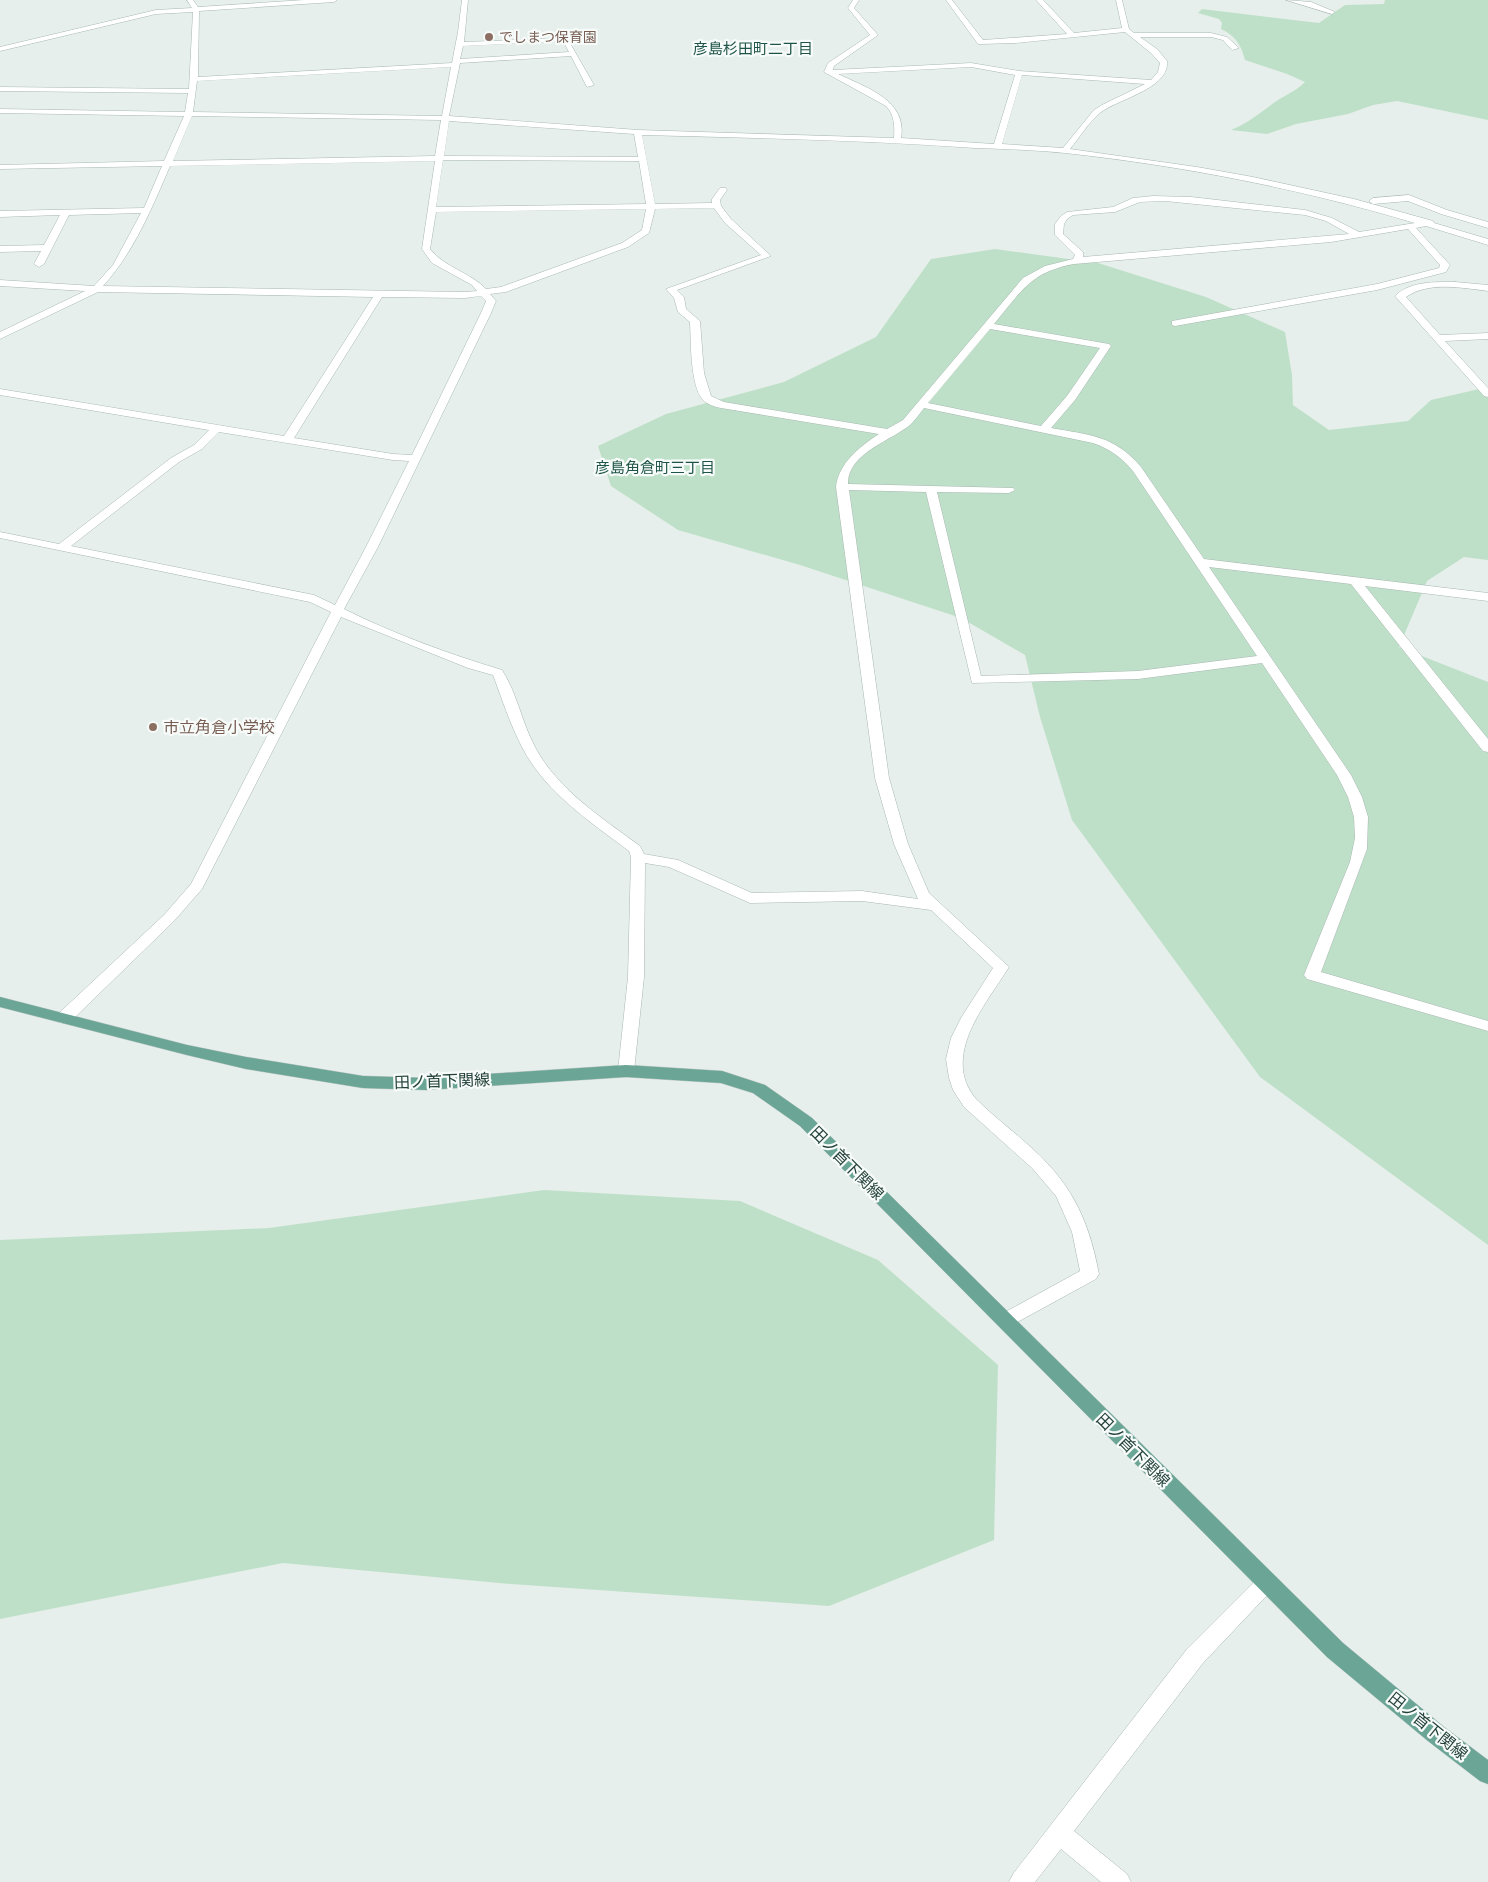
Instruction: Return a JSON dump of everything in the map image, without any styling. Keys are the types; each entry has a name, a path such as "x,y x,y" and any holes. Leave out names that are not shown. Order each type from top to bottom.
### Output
{"main road":[{"name":"田ノ首下関線","path":"0,1002 196,1052 363,1082 426,1084 626,1071 722,1077 759,1089 806,1122 1335,1650 1436,1734 1488,1773"}],"street":[{"path":"0,49 193,2 334,0"},
{"path":"64,1018 169,918 198,886 372,547 491,301 476,283 446,268 430,255 426,249 425,242 465,0"},
{"path":"828,72 831,65 874,35 851,8 856,0"},
{"path":"949,0 981,42 1015,41 1071,34 1211,32 1224,38 1235,48"},
{"path":"1039,0 1071,34"},
{"path":"1064,151 1097,111 1154,82 1163,68 1164,63 1154,51 1129,33 1119,0"},
{"path":"1295,0 1332,12"},
{"path":"0,336 96,289 117,266 147,210 189,114 194,78 193,2"},
{"path":"459,44 565,39 590,85"},
{"path":"194,78 574,54"},
{"path":"828,72 971,65 1019,73 1154,82"},
{"path":"828,72 888,104 893,109 899,132 897,140"},
{"path":"998,146 1019,73"},
{"path":"0,88 192,90"},
{"path":"0,111 445,118 638,132 766,134 1064,151 1187,167 1253,179 1354,202 1430,223 1488,242"},
{"path":"0,283 96,289 450,295 503,290 625,245 646,231 651,206 638,132"},
{"path":"0,167 438,158 642,158"},
{"path":"723,190 716,200 716,205 732,226 767,256 671,289 679,296 681,310 695,321 702,390 707,398 722,405 887,432"},
{"path":"1372,201 1409,198 1444,212 1488,225"},
{"path":"1077,261 1080,254 1059,235 1059,225 1067,214 1080,211 1115,209 1123,203 1140,199 1206,202 1296,212 1327,218 1358,235"},
{"path":"431,209 716,205"},
{"path":"0,214 147,210"},
{"path":"39,264 66,212"},
{"path":"1006,1320 1090,1274 1085,1243 1075,1215 1062,1192 1047,1173 978,1110 965,1096 959,1083 955,1065 956,1047 1001,967 923,895 902,844 882,778 842,487 843,471 870,445 887,432 907,422 1026,280 1036,272 1077,261 1358,235 1430,223"},
{"path":"1175,323 1377,287 1443,270 1445,265 1412,230 1411,226"},
{"path":"0,249 47,248"},
{"path":"1488,288 1429,286 1412,288 1400,296 1488,394"},
{"path":"287,440 380,293"},
{"path":"988,326 1106,346 1070,398 1044,429"},
{"path":"1438,338 1488,336"},
{"path":"0,392 393,458 416,458"},
{"path":"923,404 1096,440 1114,447 1126,456 1137,469 1266,659 1344,775 1357,798 1363,820 1363,844 1312,975 1488,1026"},
{"path":"62,547 175,460 188,455 209,438 216,428"},
{"path":"842,487 1009,490"},
{"path":"931,488 976,680 1138,675 1266,659"},
{"path":"0,535 314,599 360,622 472,665 498,673 529,747 551,779 562,791 635,849 638,857 636,977 626,1071"},
{"path":"1200,562 1488,597"},
{"path":"1355,581 1488,748"},
{"path":"638,857 673,863 750,898 862,896 933,906"},
{"path":"1021,1882 1060,1834 1195,1656 1266,1583"},
{"path":"1060,1834 1119,1882"}],"green space":[{"path":"1385,0 1488,0 1488,120 1397,101 1373,105 1348,114 1296,124 1267,134 1231,130 1250,120 1305,82 1245,60 1237,42 1231,35 1221,29 1222,23 1219,19 1198,13 1202,9 1319,23 1345,5 1384,4"},
{"path":"995,249 1098,263 1206,297 1285,332 1292,375 1293,405 1329,430 1408,421 1431,400 1488,387 1488,560 1464,557 1427,581 1399,647 1488,682 1488,1245 1260,1077 1072,820 1040,717 1025,655 961,618 800,565 678,530 611,486 598,446 666,414 784,382 876,337 931,259"},
{"path":"544,1190 740,1201 878,1260 998,1365 994,1540 829,1606 511,1584 283,1563 0,1619 0,1240 269,1228"}],"place":[{"name":"でしまつ保育園","path":"489,37"},
{"name":"市立角倉小学校","path":"153,727"}],"district":[{"name":"彦島杉田町二丁目","path":"753,49"},
{"name":"彦島角倉町三丁目","path":"655,468"}]}
